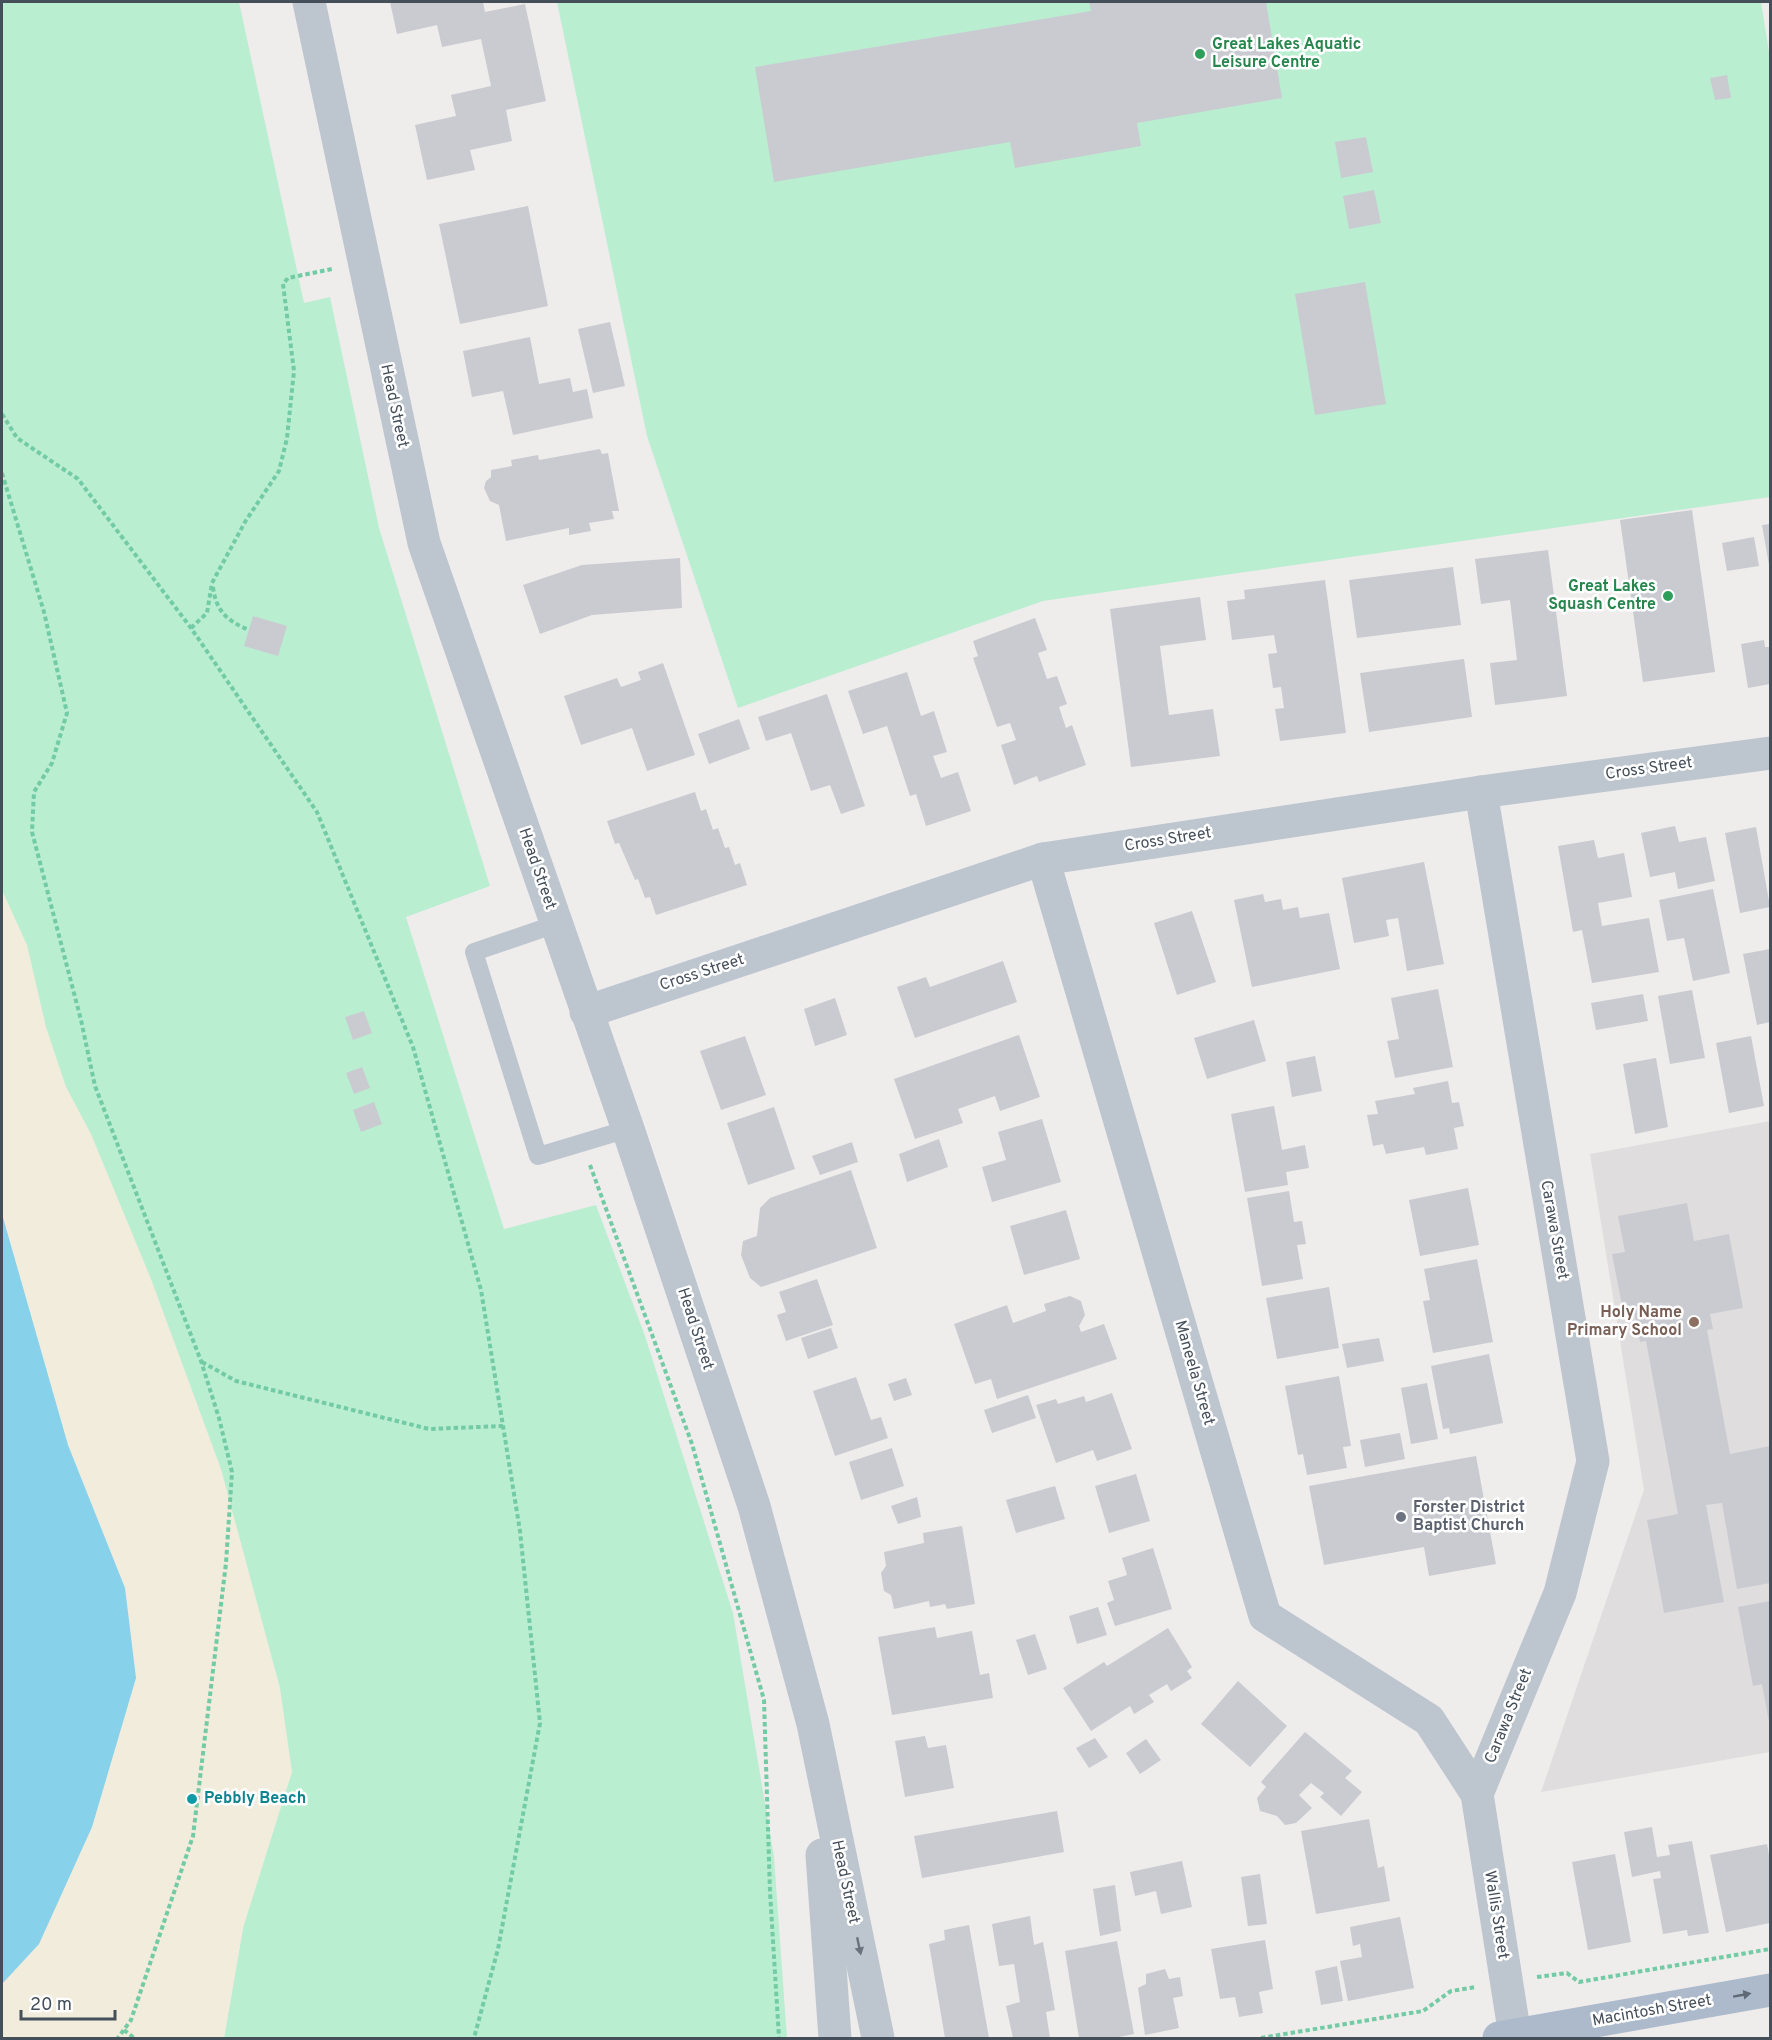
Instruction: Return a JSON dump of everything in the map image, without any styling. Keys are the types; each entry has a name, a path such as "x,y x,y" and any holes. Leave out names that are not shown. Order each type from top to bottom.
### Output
{"main road":[{"name":"Macintosh Street","path":"1507,2037 1770,1990"}],"street":[{"name":"Head Street","path":"309,2 424,543 628,1129 754,1506 813,1724 878,2038"},
{"name":"Cross Street","path":"586,1012 1043,859 1481,792 1770,753"},
{"name":"Carawa Street","path":"1477,1794 1560,1593 1593,1461 1481,792"},
{"name":"Maneela Street","path":"1043,859 1265,1616 1429,1720 1477,1794"},
{"name":"Head Street","path":"813,1724 835,2038"},
{"name":"Wallis Street","path":"1477,1794 1507,2037"}],"lane":[{"path":"556,924 474,952 538,1156 628,1129"}],"path":[{"path":"191,628 207,613 212,583 245,522 279,471 287,438 294,370 283,284 288,278 363,263"},
{"path":"2,414 17,438 78,479 191,628 317,812 413,1047 481,1290 520,1531 540,1724 498,1949 474,2038"},
{"path":"2,473 44,612 66,713 52,763 34,792 32,832 81,1020 95,1086 201,1361 219,1418 232,1472 226,1563 193,1836 131,2020 118,2038"},
{"path":"212,583 218,608 225,618 249,630"},
{"path":"582,1142 692,1444 764,1700 770,1892 779,2038"},
{"path":"201,1361 236,1381 429,1429 503,1426"},
{"path":"1552,1975 1567,1973 1579,1982 1770,1948"},
{"path":"1261,2038 1423,2011 1451,1991"},
{"path":"124,2030 134,2038"}],"shaded area":[{"name":"Holy Name Primary School","path":"1770,1121 1770,1752 1541,1792 1644,1490 1590,1154"}],"green space":[{"path":"2,2 239,2 304,303 330,297 379,528 490,886 406,917 504,1229 596,1205 645,1336 733,1613 774,1857 787,2038 224,2038 243,1928 2,1214"},
{"path":"557,2 1761,2 1770,58 1770,497 1043,601 738,708 647,436"}],"sand":[{"path":"2,890 27,945 46,1027 66,1087 91,1134 151,1279 221,1469 280,1688 292,1772 243,1928 224,2038 2,2038 2,1984 39,1944 125,1588 68,1445 2,1214"}],"water":[{"path":"2,1214 68,1445 125,1588 136,1678 92,1827 39,1944 2,1984"}],"building":[{"path":"390,2 483,2 485,12 525,4 546,101 506,110 512,141 470,150 475,170 427,180 415,125 456,116 451,95 491,86 481,39 442,47 437,25 397,34"},
{"path":"1089,2 1266,2 1282,98 1137,123 1141,146 1015,168 1010,142 774,182 755,67 1091,11"},
{"path":"1727,75 1731,98 1715,100 1710,78"},
{"path":"1366,137 1373,172 1341,178 1335,142"},
{"path":"1374,190 1381,223 1349,229 1343,196"},
{"path":"528,206 548,306 460,324 439,224"},
{"path":"1365,282 1386,404 1315,415 1295,294"},
{"path":"610,322 625,386 593,393 578,329"},
{"path":"530,337 539,384 570,378 573,392 587,389 593,418 513,435 503,391 472,397 463,351"},
{"path":"600,449 602,454 608,453 619,511 612,511 614,519 589,523 591,531 569,535 569,528 506,541 499,505 490,501 484,488 486,481 491,477 491,470 512,466 511,460 538,455 539,460"},
{"name":"Great Lakes Squash Centre","path":"1692,510 1715,672 1643,682 1620,520"},
{"path":"1770,524 1770,565 1769,565 1762,525"},
{"path":"1754,537 1759,566 1727,571 1722,543"},
{"path":"1548,550 1567,696 1495,705 1490,663 1517,660 1510,600 1481,604 1475,559"},
{"path":"680,558 682,608 592,615 540,634 523,585 582,565"},
{"path":"1453,567 1461,625 1357,638 1349,580"},
{"path":"1325,580 1346,733 1280,741 1275,709 1284,708 1281,687 1273,688 1268,654 1277,653 1274,635 1232,640 1227,601 1245,599 1244,590"},
{"path":"1200,597 1206,640 1160,646 1169,715 1213,709 1220,756 1131,767 1110,609"},
{"path":"253,616 287,626 278,656 244,646"},
{"path":"1035,618 1047,650 1038,653 1047,679 1057,676 1067,704 1059,707 1066,728 1072,725 1086,765 1039,782 1037,776 1014,785 1001,745 1016,740 1010,723 997,727 973,658 978,656 973,641"},
{"path":"1764,640 1765,647 1770,647 1770,684 1748,688 1741,644"},
{"path":"1464,659 1472,717 1369,732 1360,673"},
{"path":"663,663 695,755 647,771 632,728 581,745 564,696 617,678 621,687 641,680 638,672"},
{"path":"907,672 921,716 934,711 947,752 933,756 941,778 958,772 971,811 926,826 916,794 910,796 887,726 863,734 848,691"},
{"path":"827,694 865,806 841,814 830,785 811,791 791,733 766,741 758,717"},
{"path":"739,719 750,749 709,764 698,734"},
{"path":"695,792 701,811 706,809 713,830 718,828 725,848 729,847 735,865 740,863 747,885 656,915 650,897 645,898 619,843 615,844 607,821"},
{"path":"1675,826 1679,842 1706,837 1715,881 1678,889 1675,872 1650,877 1641,833"},
{"path":"1756,827 1770,907 1740,913 1725,833"},
{"path":"1594,840 1598,858 1624,853 1632,897 1598,903 1602,926 1649,918 1659,972 1592,983 1582,930 1573,932 1558,846"},
{"path":"1424,862 1444,964 1407,971 1398,918 1386,920 1389,936 1354,943 1342,878"},
{"path":"1713,889 1730,973 1693,981 1684,938 1667,941 1659,900"},
{"path":"1263,894 1265,902 1281,899 1283,910 1298,907 1300,918 1329,913 1340,969 1252,987 1234,900"},
{"path":"1192,911 1216,982 1177,995 1154,923"},
{"path":"1770,949 1770,1022 1757,1025 1743,954"},
{"path":"1003,961 1017,1002 915,1038 897,987 926,977 930,987"},
{"path":"1438,989 1453,1067 1395,1078 1387,1041 1399,1039 1391,998"},
{"path":"1692,990 1705,1058 1670,1064 1658,996"},
{"path":"1643,994 1648,1021 1596,1030 1591,1003"},
{"path":"835,998 847,1035 815,1046 804,1009"},
{"path":"364,1011 372,1033 353,1040 345,1017"},
{"path":"1254,1020 1266,1061 1207,1079 1194,1038"},
{"path":"1019,1035 1040,1097 1000,1111 995,1096 958,1109 963,1123 915,1139 894,1079"},
{"path":"745,1036 766,1095 721,1110 700,1051"},
{"path":"1751,1036 1764,1106 1729,1113 1716,1043"},
{"path":"1315,1056 1322,1091 1292,1097 1286,1062"},
{"path":"1656,1058 1668,1127 1635,1134 1623,1064"},
{"path":"362,1067 370,1088 354,1094 346,1073"},
{"path":"1448,1081 1452,1103 1459,1102 1464,1126 1454,1128 1458,1149 1426,1155 1424,1147 1386,1154 1383,1144 1373,1146 1367,1115 1378,1114 1375,1101 1415,1094 1413,1088"},
{"path":"374,1102 382,1124 361,1132 353,1110"},
{"path":"1274,1106 1282,1150 1305,1145 1309,1168 1286,1172 1288,1185 1245,1192 1231,1114"},
{"path":"774,1107 795,1169 748,1185 727,1123"},
{"path":"1042,1119 1061,1182 992,1202 982,1167 1006,1160 998,1132"},
{"path":"939,1139 948,1167 907,1182 899,1154"},
{"path":"852,1142 858,1162 820,1175 812,1156"},
{"path":"851,1170 877,1248 761,1287 750,1278 741,1255 743,1241 757,1236 760,1208 770,1198"},
{"path":"1468,1188 1479,1245 1420,1256 1409,1200"},
{"path":"1289,1191 1294,1222 1302,1221 1306,1244 1297,1245 1303,1279 1262,1286 1247,1198"},
{"path":"1687,1203 1694,1241 1729,1234 1743,1308 1710,1314 1713,1329 1707,1330 1730,1454 1770,1446 1770,1583 1737,1589 1722,1503 1706,1505 1724,1602 1664,1613 1647,1520 1678,1514 1646,1341 1640,1342 1633,1307 1623,1310 1612,1254 1625,1252 1618,1216"},
{"path":"1066,1210 1080,1259 1024,1275 1010,1226"},
{"path":"1477,1259 1493,1342 1433,1353 1423,1301 1430,1300 1424,1269"},
{"path":"817,1279 833,1325 786,1341 777,1315 786,1312 779,1292"},
{"path":"1329,1287 1339,1348 1277,1359 1266,1298"},
{"path":"1070,1296 1081,1301 1085,1315 1079,1326 1081,1332 1104,1324 1117,1359 997,1399 991,1379 975,1384 954,1324 1007,1305 1013,1323 1046,1311 1044,1304"},
{"path":"831,1328 838,1348 808,1359 801,1338"},
{"path":"1379,1338 1384,1361 1347,1368 1342,1344"},
{"path":"1489,1354 1503,1423 1450,1434 1449,1428 1443,1429 1431,1366"},
{"path":"1339,1376 1351,1446 1343,1447 1347,1468 1307,1475 1303,1454 1298,1455 1285,1386"},
{"path":"856,1377 871,1420 881,1417 888,1438 835,1456 813,1391"},
{"path":"906,1378 912,1395 894,1401 888,1384"},
{"path":"1427,1383 1438,1439 1411,1444 1401,1388"},
{"path":"1112,1393 1132,1449 1097,1461 1093,1450 1056,1463 1036,1405 1056,1399 1058,1404 1084,1396 1086,1402"},
{"path":"1028,1395 1036,1418 992,1433 984,1410"},
{"path":"1400,1433 1405,1459 1365,1467 1360,1440"},
{"path":"892,1448 904,1486 861,1500 849,1462"},
{"name":"Forster District Baptist Church","path":"1476,1456 1496,1564 1429,1576 1424,1547 1324,1565 1309,1486"},
{"path":"1136,1474 1150,1521 1109,1533 1095,1486"},
{"path":"1055,1486 1065,1519 1016,1533 1006,1500"},
{"path":"917,1497 921,1517 898,1524 891,1506"},
{"path":"962,1526 975,1604 947,1609 945,1604 930,1607 929,1601 894,1609 891,1595 884,1591 881,1573 886,1566 884,1552 924,1543 923,1533"},
{"path":"1153,1548 1172,1609 1115,1626 1107,1603 1114,1600 1108,1581 1127,1575 1122,1558"},
{"path":"1770,1601 1769,1722 1762,1684 1753,1686 1738,1607"},
{"path":"1098,1607 1107,1635 1077,1644 1069,1616"},
{"path":"935,1627 937,1638 972,1631 980,1675 989,1673 993,1698 892,1715 878,1637"},
{"path":"1168,1628 1192,1667 1187,1671 1192,1678 1171,1691 1167,1684 1149,1695 1154,1702 1134,1714 1130,1706 1091,1731 1063,1688 1104,1662 1107,1666"},
{"path":"1035,1634 1047,1669 1028,1675 1016,1640"},
{"path":"1238,1681 1287,1726 1250,1767 1201,1724"},
{"path":"1305,1732 1352,1771 1345,1778 1362,1792 1341,1816 1320,1797 1324,1793 1311,1783 1299,1795 1312,1808 1296,1823 1285,1825 1277,1816 1260,1811 1257,1798 1266,1787 1261,1782"},
{"path":"925,1736 928,1748 946,1745 954,1788 905,1797 895,1741"},
{"path":"1095,1738 1108,1757 1089,1768 1076,1748"},
{"path":"1146,1739 1161,1760 1140,1774 1126,1753"},
{"path":"1057,1811 1064,1852 922,1878 914,1836"},
{"path":"1369,1819 1378,1868 1384,1866 1390,1901 1316,1914 1301,1831"},
{"path":"1652,1827 1657,1857 1670,1855 1668,1845 1692,1841 1709,1933 1688,1936 1687,1930 1663,1934 1653,1879 1661,1878 1660,1871 1632,1877 1624,1832"},
{"path":"1767,1844 1770,1860 1770,1923 1726,1932 1710,1855"},
{"path":"1615,1854 1631,1942 1588,1950 1572,1862"},
{"path":"1182,1861 1192,1907 1161,1914 1156,1891 1135,1896 1130,1872"},
{"path":"1260,1874 1267,1924 1248,1926 1241,1877"},
{"path":"1115,1885 1121,1931 1100,1936 1093,1889"},
{"path":"1030,1916 1034,1945 1043,1942 1055,2010 1046,2012 1050,2038 1013,2038 1006,2006 1020,2002 1014,1964 999,1966 992,1924"},
{"path":"1400,1917 1414,1988 1348,2001 1340,1961 1362,1957 1360,1944 1353,1946 1350,1927"},
{"path":"969,1925 989,2038 945,2038 929,1944 945,1940 944,1930"},
{"path":"1265,1940 1273,1989 1259,1992 1263,2013 1239,2017 1235,1997 1220,1999 1211,1949"},
{"path":"1117,1941 1134,2034 1114,2038 1079,2038 1065,1951"},
{"path":"1337,1966 1343,2001 1321,2005 1315,1971"},
{"path":"1165,1969 1169,1979 1180,1977 1183,1996 1173,1998 1179,2028 1145,2035 1138,1988 1146,1984 1146,1974"}],"place":[{"name":"Great Lakes Aquatic Leisure Centre","path":"1200,54"},
{"name":"Great Lakes Squash Centre","path":"1668,596"},
{"name":"Holy Name Primary School","path":"1694,1322"},
{"name":"Forster District Baptist Church","path":"1401,1517"},
{"name":"Pebbly Beach","path":"192,1799"}]}
